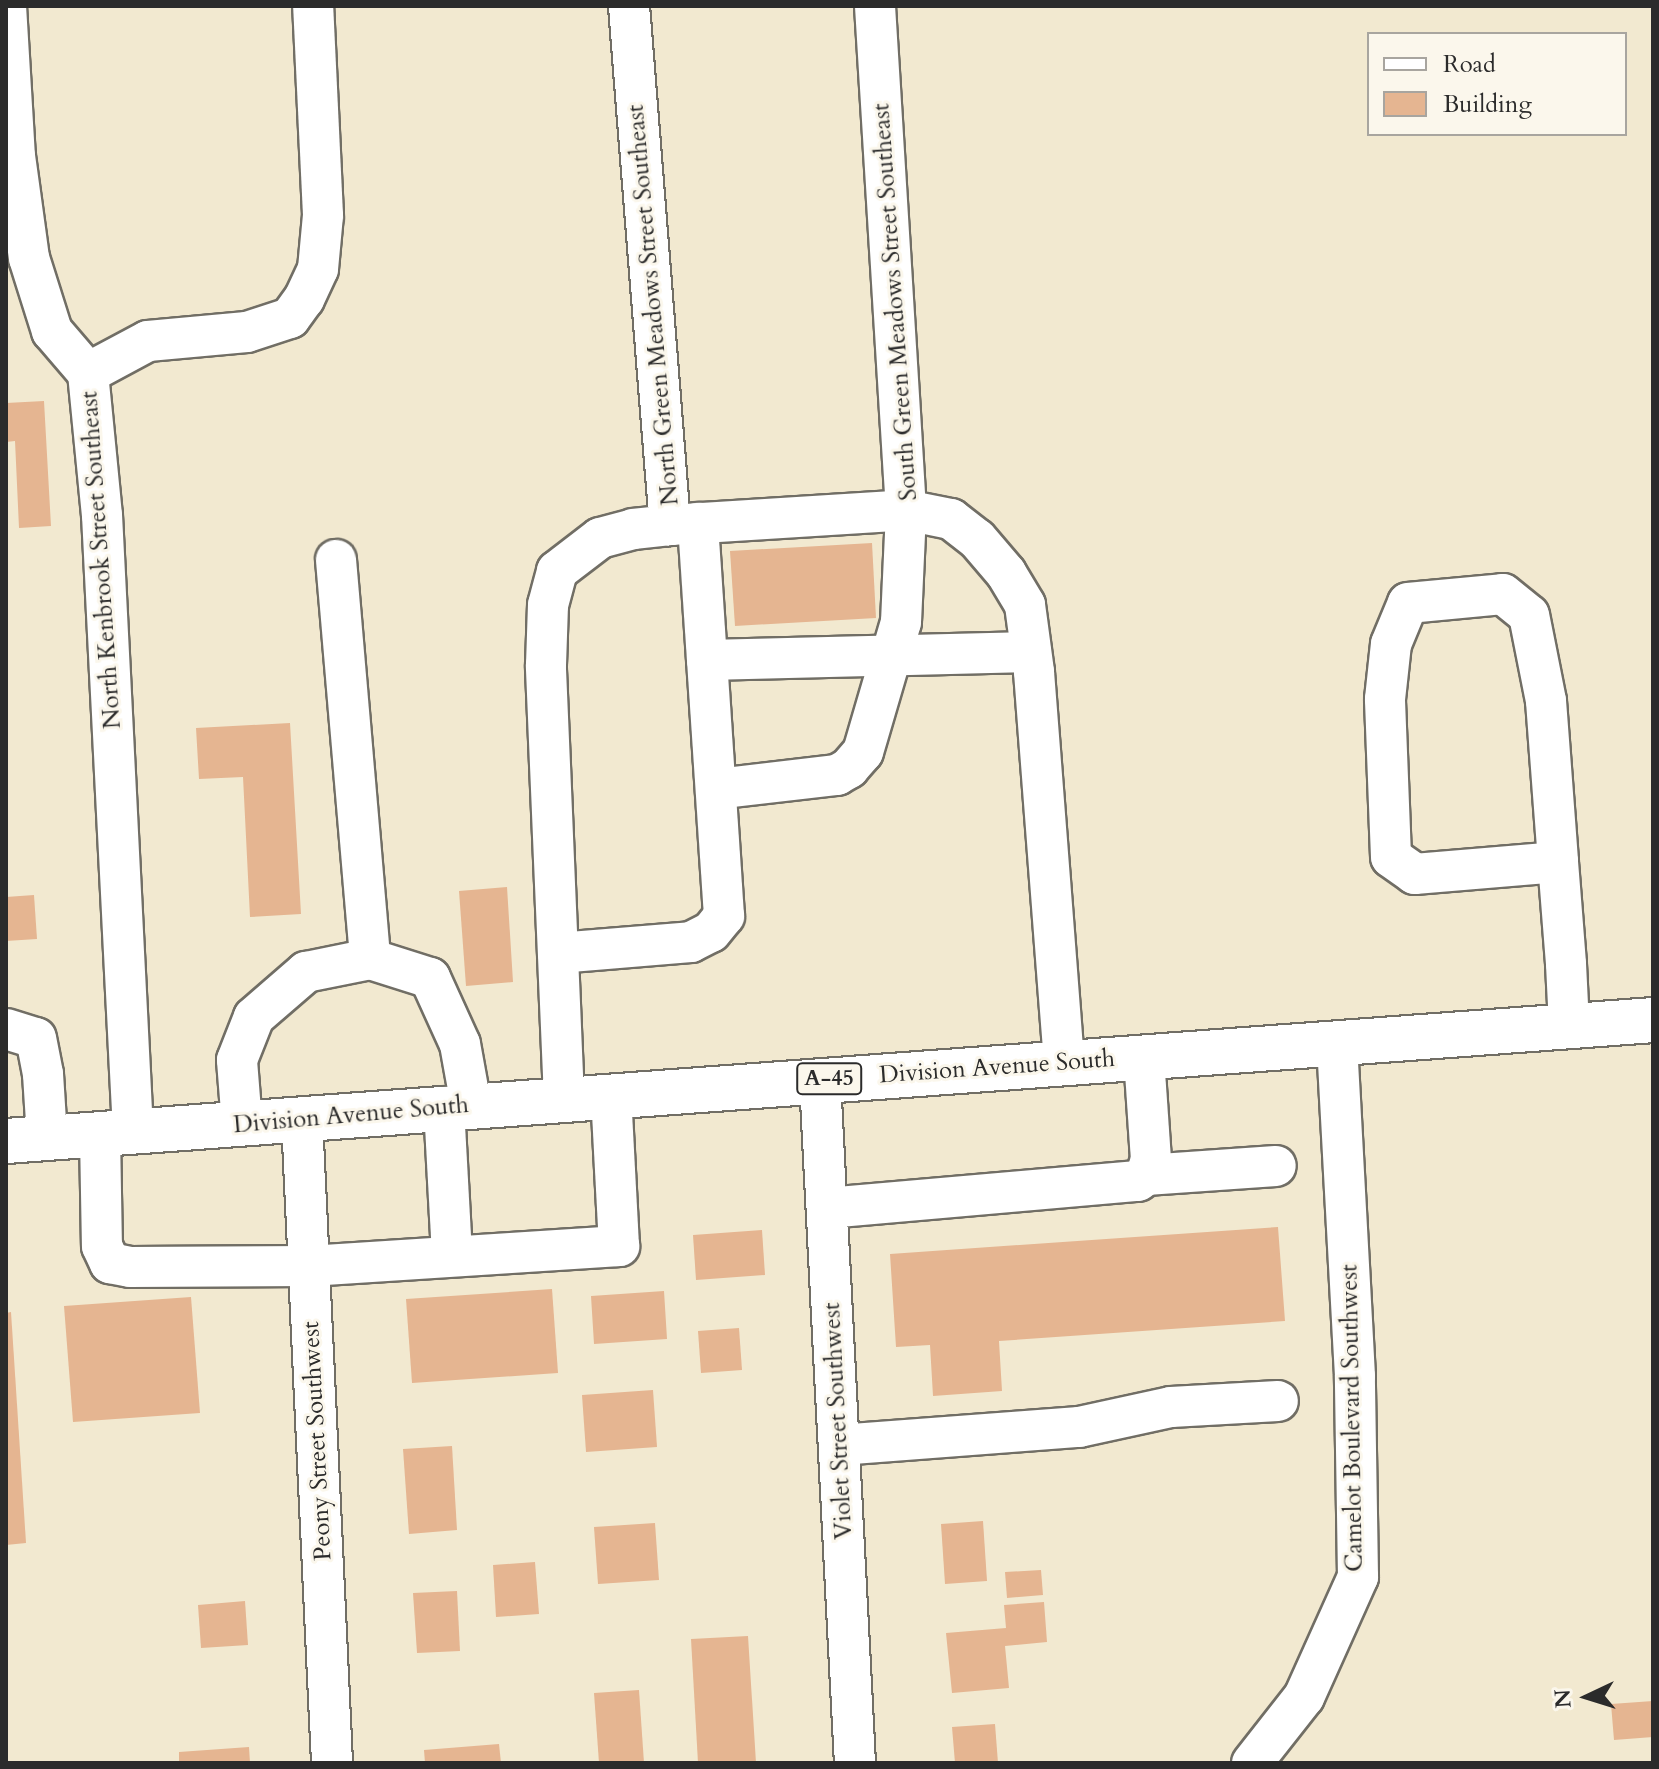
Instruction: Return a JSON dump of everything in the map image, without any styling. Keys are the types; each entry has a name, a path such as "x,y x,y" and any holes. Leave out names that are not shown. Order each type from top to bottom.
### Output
{"main road":[{"name":"Division Avenue South","path":"26,1140 1653,1020"}],"street":[{"name":"North Kenbrook Street Southeast","path":"6,6 15,156 29,258 52,331 88,373 102,515 117,1133 102,1246 110,1263 130,1267 309,1266"},
{"path":"88,373 148,341 247,332 290,318 304,299 318,269 323,215 313,6"},
{"name":"North Green Meadows Street Southeast","path":"564,1099 546,665 548,605 557,571 600,538 633,529 684,524 629,6"},
{"name":"South Green Meadows Street Southeast","path":"875,6 906,510 951,519 977,539 1006,573 1025,605 1064,1062"},
{"path":"558,953 673,946 691,942 711,932 724,916 707,660 684,524 906,510 901,622 863,752 849,768 837,775 716,789"},
{"path":"336,560 370,959"},
{"path":"1558,862 1415,874 1391,857 1385,699 1391,644 1408,603 1503,594 1529,615 1546,701 1558,862 1569,1026"},
{"path":"707,660 1031,652"},
{"path":"242,1124 237,1060 254,1017 306,972 370,959 430,978 460,1044 452,1255"},
{"path":"6,1029 36,1038 43,1074 26,1140"},
{"name":"Camelot Boulevard Southwest","path":"1252,1763 1304,1697 1358,1577 1355,1376 1337,1043"},
{"path":"1144,1056 1151,1160 1146,1175"},
{"name":"Violet Street Southwest","path":"820,1080 855,1763"},
{"path":"309,1266 619,1246 611,1095"},
{"name":"Peony Street Southwest","path":"302,1119 332,1763"},
{"path":"827,1208 1138,1181 1146,1175 1276,1166"},
{"path":"839,1445 1079,1427 1171,1407 1278,1401"}],"building":[{"path":"44,401 51,526 19,528 15,441 6,442 6,403"},
{"path":"872,543 876,618 735,626 730,551"},
{"path":"290,723 301,914 250,917 243,777 199,779 196,728"},
{"path":"507,887 513,982 466,986 459,891"},
{"path":"34,895 37,939 6,941 6,897"},
{"path":"1278,1227 1285,1321 999,1341 1002,1391 933,1396 930,1345 896,1347 890,1254"},
{"path":"762,1230 765,1275 696,1280 693,1235"},
{"path":"552,1289 558,1373 412,1383 406,1299"},
{"path":"664,1291 667,1339 594,1344 591,1296"},
{"path":"191,1297 200,1413 73,1422 64,1306"},
{"path":"11,1312 26,1543 6,1545 6,1313"},
{"path":"739,1328 742,1370 701,1373 698,1331"},
{"path":"653,1390 657,1447 586,1452 582,1395"},
{"path":"452,1446 457,1530 409,1534 403,1449"},
{"path":"983,1521 987,1581 945,1584 941,1524"},
{"path":"655,1523 659,1580 598,1584 594,1527"},
{"path":"535,1562 539,1614 496,1617 493,1565"},
{"path":"1041,1570 1043,1595 1007,1598 1005,1572"},
{"path":"457,1591 460,1651 417,1653 413,1593"},
{"path":"245,1601 248,1645 201,1648 198,1605"},
{"path":"1044,1602 1047,1642 1005,1646 1009,1688 952,1693 946,1633 1006,1628 1004,1605"},
{"path":"748,1636 756,1763 698,1763 691,1639"},
{"path":"639,1690 644,1763 599,1763 594,1693"},
{"path":"1653,1701 1653,1737 1614,1740 1611,1704"},
{"path":"995,1724 998,1763 955,1763 952,1727"},
{"path":"499,1744 501,1763 425,1763 424,1750"},
{"path":"249,1747 250,1763 179,1763 179,1752"}]}
